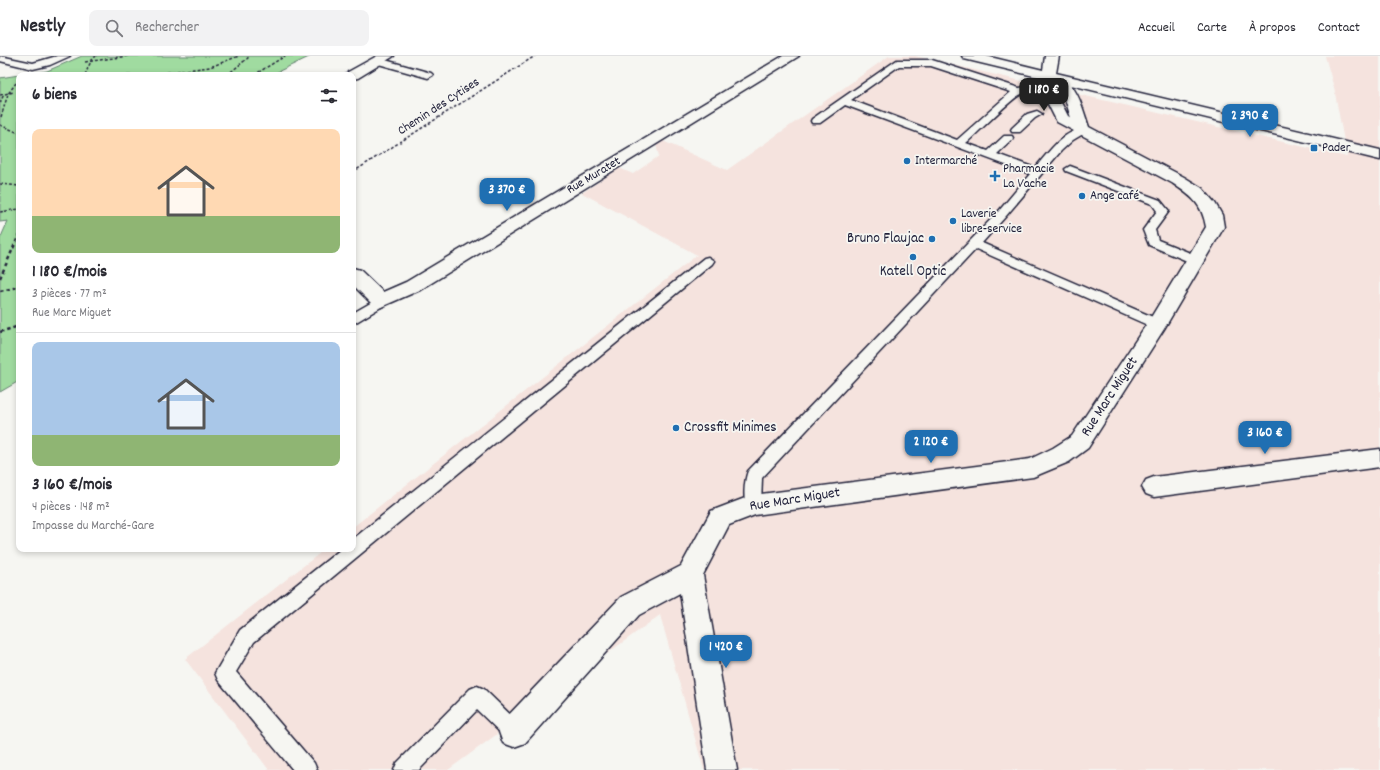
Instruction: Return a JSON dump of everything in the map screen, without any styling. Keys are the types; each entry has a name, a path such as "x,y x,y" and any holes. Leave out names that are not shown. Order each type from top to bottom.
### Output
{"street":[{"name":"Rue Muratet","path":"381,300 413,286 792,56"},
{"path":"969,56 1047,80 1380,155"},
{"path":"1047,80 1052,56"},
{"path":"356,73 382,58"},
{"name":"Rue Marc Miguet","path":"690,574 720,518 752,505 1033,468 1060,455 1080,442 1157,324 1215,227 1213,215 1207,203 1178,180 1062,119 1047,80"},
{"path":"356,277 381,300"},
{"path":"1154,487 1380,458"},
{"path":"514,732 630,606 690,574 722,770"}],"lane":[{"path":"4,61 28,56"},
{"path":"4,61 27,67 37,67 65,56"},
{"path":"382,58 428,75"},
{"path":"816,121 897,63 932,63 976,76 1018,91 1037,89 1047,80"},
{"path":"960,144 1018,91"},
{"path":"844,101 1037,173"},
{"path":"1016,130 1031,116 1037,114"},
{"path":"752,505 754,476 794,436 974,244 1067,139 1083,131"},
{"path":"990,155 1008,138"},
{"path":"1070,169 1156,202 1163,211 1149,230 1153,242 1196,260"},
{"path":"974,244 1157,324"},
{"path":"356,547 708,261"},
{"name":"Rue Muratet","path":"356,317 381,300"},
{"path":"307,770 225,673 247,636 350,552"},
{"path":"404,770 477,696 514,732"}],"path":[{"path":"86,72 91,61 96,56"},
{"path":"91,61 128,56"},
{"path":"171,72 210,67 239,56"},
{"path":"231,72 248,58 247,56"},
{"path":"259,72 285,56"},
{"name":"Chemin des Cytises","path":"356,170 535,56"},
{"path":"1,117 8,94 16,82"},
{"path":"0,95 14,92"},
{"path":"0,102 4,93"},
{"path":"0,125 16,132"},
{"path":"0,184 16,187"},
{"path":"0,212 16,209"},
{"path":"0,278 16,244"},
{"path":"0,291 16,288"},
{"path":"0,332 16,327"}],"shaded area":[{"path":"889,56 915,56 1347,157 1334,88 1325,56 1380,56 1380,770 704,770 660,615 448,770 269,770 185,659 321,552 356,552 356,525 697,255 582,193 619,168 633,174 659,156 656,145 663,141 727,170"}],"green space":[{"path":"82,56 311,56 277,72 40,72 47,71"},
{"path":"16,75 16,383 0,392 0,239 8,221 0,222 0,78"}],"place":[{"name":"Pader","path":"1314,148"},
{"name":"Intermarché","path":"907,161"},
{"name":"Pharmacie La Vache","path":"995,176"},
{"name":"Ange café","path":"1082,196"},
{"name":"Laverie libre-service","path":"953,221"},
{"name":"Bruno Flaujac","path":"932,239"},
{"name":"Katell Optic","path":"913,257"},
{"name":"Crossfit Minimes","path":"676,428"}]}
